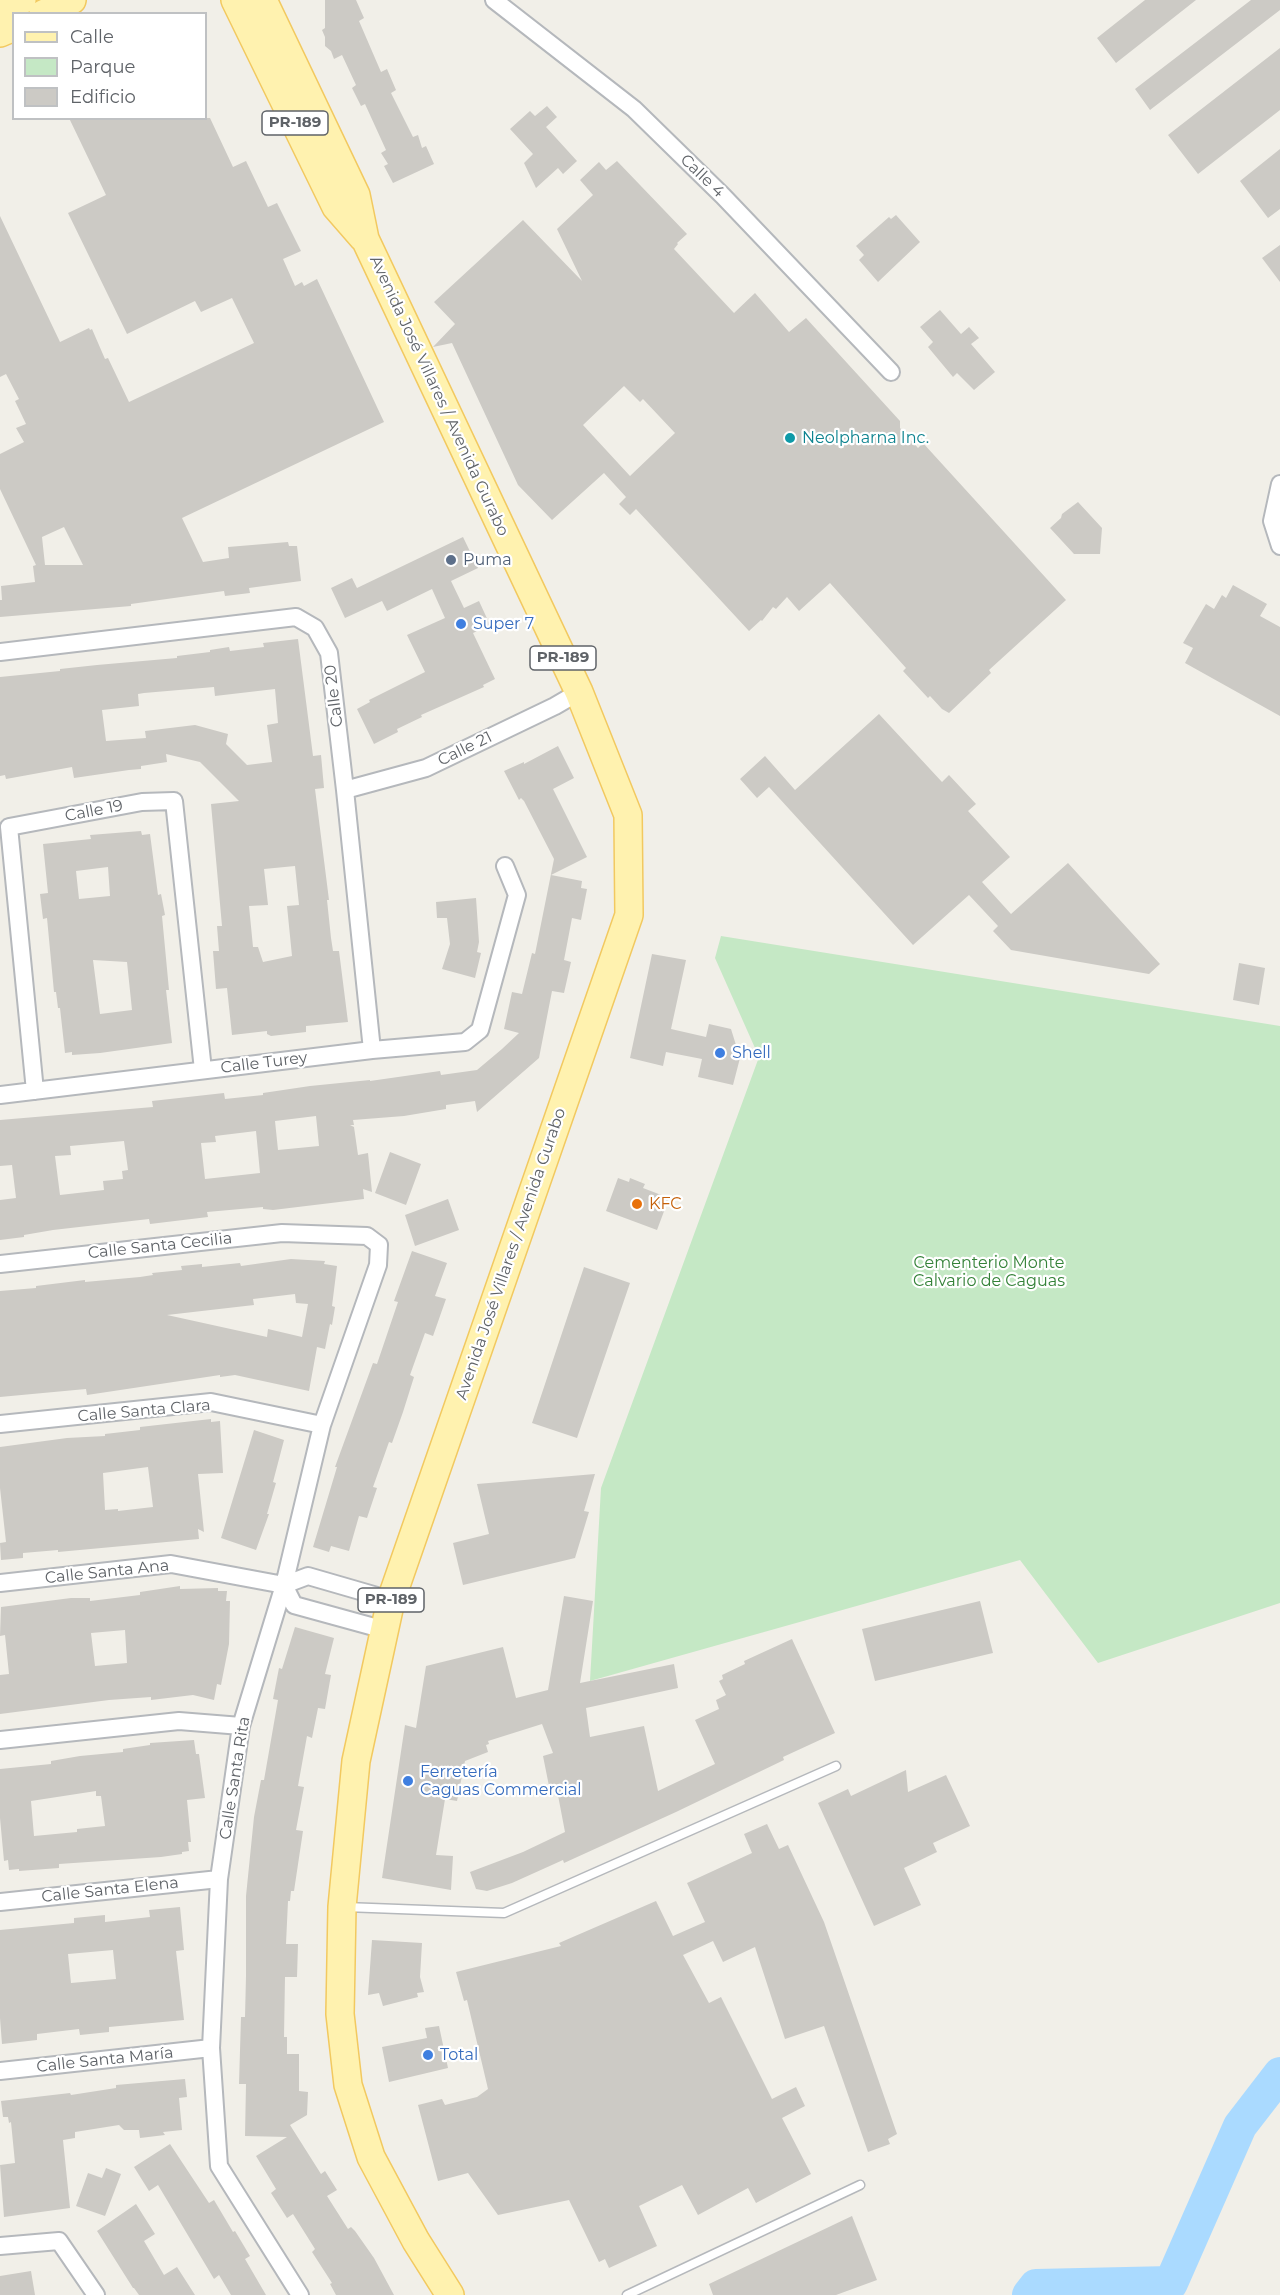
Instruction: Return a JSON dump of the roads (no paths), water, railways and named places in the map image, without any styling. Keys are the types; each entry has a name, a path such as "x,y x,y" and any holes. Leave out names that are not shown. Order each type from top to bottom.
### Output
{"main road":[{"path":"0,10 22,0"},
{"path":"47,12 72,0"},
{"name":"Avenida José Villares / Avenida Gurabo","path":"242,4 336,207 365,239 579,692 628,815 629,915 391,1600 356,1761 342,1907 340,2013 348,2085 371,2157 416,2241 450,2295"}],"street":[{"name":"Calle 4","path":"494,0 634,109 731,205 891,372"},
{"path":"1280,484 1272,520 1280,546"},
{"name":"Calle 20","path":"0,652 296,617 315,628 328,653 345,790 372,1050"},
{"name":"Calle 21","path":"345,790 426,768 555,706 579,692"},
{"name":"Calle 19","path":"35,1091 9,827 142,802 174,801 203,1070"},
{"name":"Calle Turey","path":"0,1095 372,1050 465,1042 480,1030 517,895 505,866"},
{"name":"Calle Santa Cecilia","path":"0,1264 282,1233 321,1234"},
{"name":"Calle Santa Rita","path":"300,2295 219,2166 211,2048 219,1879 241,1726 284,1586 322,1425 378,1265 379,1245 367,1236 321,1234"},
{"name":"Calle Santa Clara","path":"0,1424 211,1402 322,1425"},
{"name":"Calle Santa Ana","path":"0,1583 171,1564 284,1586 308,1576 391,1600"},
{"path":"284,1586 294,1605 385,1630"},
{"path":"0,1740 179,1721 241,1726"},
{"name":"Calle Santa Elena","path":"0,1902 219,1879"},
{"name":"Calle Santa María","path":"0,2071 211,2048"},
{"path":"0,2246 59,2241 96,2295"}],"lane":[{"path":"342,1907 504,1913 836,1766"},
{"path":"627,2295 860,2185"}],"waterway":[{"path":"1029,2295 1036,2286 1171,2283 1240,2126 1280,2074"}],"place":[{"name":"Neolpharna Inc.","path":"790,438"},
{"name":"Puma","path":"451,560"},
{"name":"Super 7","path":"461,624"},
{"name":"Shell","path":"720,1053"},
{"name":"KFC","path":"637,1204"},
{"name":"Ferretería Caguas Commercial","path":"408,1781"},
{"name":"Total","path":"428,2055"}],"park label":[{"name":"Cementerio Monte Calvario de Caguas","path":"989,1272"}]}
